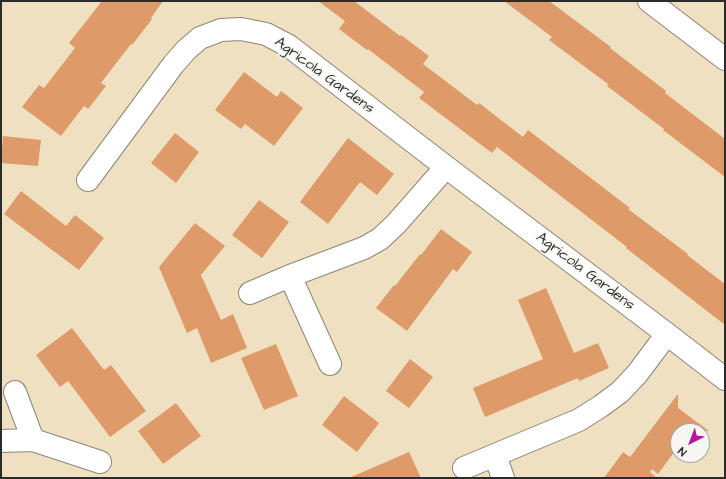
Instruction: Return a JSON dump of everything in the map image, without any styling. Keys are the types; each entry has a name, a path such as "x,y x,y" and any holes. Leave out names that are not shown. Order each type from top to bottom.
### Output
{"street":[{"path":"649,1 725,60"},
{"name":"Agricola Gardens","path":"88,180 173,65 186,50 200,38 221,30 241,29 266,34 289,46 725,379"},
{"path":"250,293 364,248 380,238 396,224 446,167"},
{"path":"290,276 330,364"},
{"path":"464,468 578,420 601,406 620,392 637,374 667,334"},
{"path":"15,392 33,440"},
{"path":"1,441 33,440 100,462"},
{"path":"495,455 504,478"}],"building":[{"path":"102,1 163,1 151,18 152,19 101,83 106,86 88,109 84,106 61,136 22,107 39,85 44,88 75,48 69,43"},
{"path":"318,1 354,1 429,56 423,64 477,105 479,103 523,137 528,130 688,254 687,255 725,284 725,325 497,147 492,153 419,98 424,92 368,49 367,50 339,29 345,21"},
{"path":"504,1 549,1 611,47 610,48 666,91 665,93 725,139 725,177 607,86 608,84 549,40 552,37"},
{"path":"244,72 277,97 281,91 303,108 274,146 245,124 241,129 215,110"},
{"path":"175,133 199,152 176,183 151,163"},
{"path":"3,136 41,140 38,166 1,163"},
{"path":"348,138 394,174 377,195 360,182 328,224 300,202"},
{"path":"21,191 66,226 75,215 104,238 79,270 4,214"},
{"path":"259,200 289,222 262,258 232,235"},
{"path":"195,223 225,246 201,275 221,320 233,314 247,348 211,363 197,328 187,333 159,267"},
{"path":"441,229 472,252 457,272 453,269 407,331 376,308"},
{"path":"546,288 574,353 598,343 609,368 579,381 578,378 485,417 473,388 543,359 518,300"},
{"path":"72,328 104,370 111,365 146,411 110,437 68,381 60,387 36,355"},
{"path":"276,344 298,396 264,410 241,358"},
{"path":"410,359 433,377 409,408 386,391"},
{"path":"678,394 678,408 698,423 670,423 670,458 658,474 652,469 650,472 657,478 604,478 623,452 630,457"},
{"path":"344,396 379,423 357,452 322,425"},
{"path":"176,403 201,436 163,464 138,431"},
{"path":"409,452 421,478 349,478"}]}
